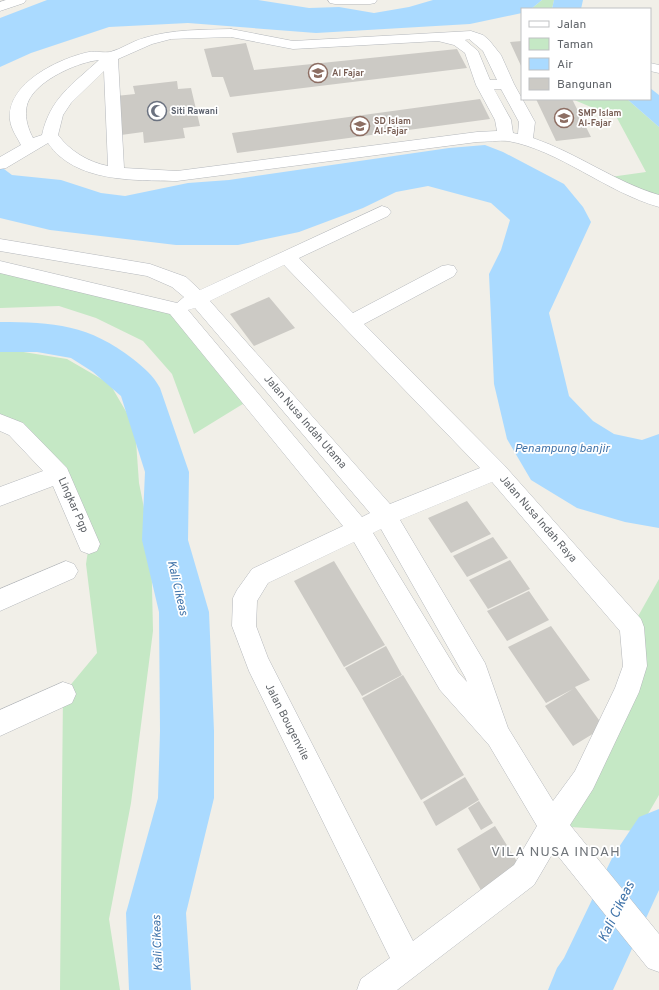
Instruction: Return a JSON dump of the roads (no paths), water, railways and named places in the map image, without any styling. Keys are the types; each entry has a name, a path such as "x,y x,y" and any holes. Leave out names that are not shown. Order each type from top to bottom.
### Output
{"street":[{"path":"0,7 19,0"},
{"path":"342,0 370,0"},
{"path":"5,161 50,135 55,115 65,100 111,57 147,41 171,35 192,34 231,33 293,45 442,38 463,35 479,38 490,48 506,84 527,122 525,140"},
{"path":"442,38 459,42 471,51 484,85 503,120 506,136"},
{"path":"30,146 18,120 20,105 27,90 62,66 88,55 104,55 111,57"},
{"path":"111,57 116,172"},
{"path":"484,85 506,84"},
{"path":"50,135 61,150 93,168 136,175 177,176 477,137 506,136 525,140 574,161 640,196 659,201"},
{"path":"0,267 176,309 382,212"},
{"name":"Jalan Nusa Indah Utama","path":"0,246 150,270 179,282 198,299 386,516 476,672 498,736"},
{"name":"Jalan Nusa Indah Raya","path":"287,257 496,470 632,627 636,666 626,692 584,780 561,837"},
{"path":"351,322 448,271"},
{"name":"Jalan Nusa Indah Utama","path":"176,309 359,529 449,681 498,736 561,837 659,957"},
{"name":"Lingkar Pgp","path":"0,422 16,429 59,474 90,544"},
{"name":"Jalan Bougenvile","path":"408,963 258,663 244,626 245,598 260,576 386,516 496,470"},
{"path":"0,497 59,474"},
{"path":"0,600 66,571"},
{"path":"0,723 63,694"},
{"path":"372,990 524,875 561,837"}],"water":[{"path":"47,0 258,0 309,8 339,7 374,13 409,7 433,0 542,0 532,8 521,8 521,13 470,24 316,33 188,23 109,27 31,53 0,67 0,18"},
{"path":"554,0 583,0 581,8 552,8"},
{"path":"651,89 659,95 659,127 628,100 651,100"},
{"name":"Penampung banjir","path":"485,145 503,152 564,184 583,207 591,222 549,313 569,396 593,421 614,434 642,440 659,434 659,528 625,522 577,508 531,480 507,439 494,384 489,274 501,250 510,220 491,203 428,186 396,192 363,208 299,232 238,245 176,245 50,230 0,218 0,166 12,175 61,180 101,193 125,196 188,183 229,180 449,148"}],"waterway":[{"name":"Kali Cikeas","path":"0,337 37,337 81,345 107,361 139,388 167,472 165,540 184,612 187,731 186,798 156,913 160,990"},
{"name":"Kali Cikeas","path":"579,990 586,980 634,877 659,837"}],"place":[{"name":"Al Fajar","path":"318,73"},
{"name":"Siti Rawani","path":"157,111"},
{"name":"SMP Islam Al-Fajar","path":"564,118"},
{"name":"SD Islam Al-Fajar","path":"360,126"}],"district":[{"name":"VILA NUSA INDAH","path":"556,852"}]}
